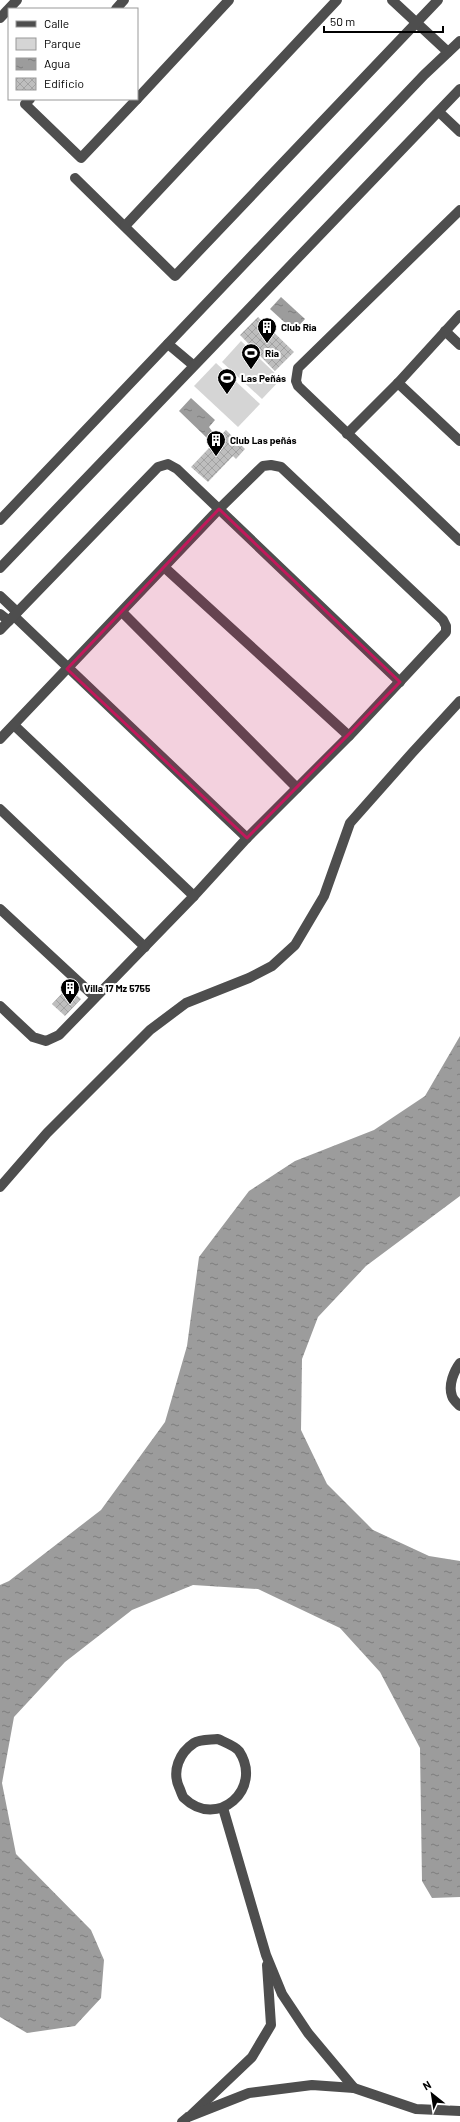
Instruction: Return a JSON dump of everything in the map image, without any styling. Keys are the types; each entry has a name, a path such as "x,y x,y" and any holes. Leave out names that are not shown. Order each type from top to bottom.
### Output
{"street":[{"path":"9,8 17,0"},
{"path":"117,8 124,0"},
{"path":"138,98 229,0"},
{"path":"125,226 337,0"},
{"path":"392,0 448,52"},
{"path":"76,178 175,276 438,0"},
{"path":"0,18 8,10"},
{"path":"0,520 460,40"},
{"path":"0,568 193,365 460,89"},
{"path":"29,100 25,104 81,158 136,100"},
{"path":"439,112 460,132"},
{"path":"460,210 298,368 296,380 298,386 460,541"},
{"path":"347,434 398,383 460,315"},
{"path":"445,331 460,345"},
{"path":"168,344 193,365"},
{"path":"398,383 460,441"},
{"path":"0,630 158,467 168,464 178,468 219,510 400,682"},
{"path":"0,739 164,567 263,466 271,465 280,467 443,620 446,626 446,632 349,736 247,838 194,896 59,1035 46,1042 33,1037 0,1006"},
{"path":"164,567 349,736"},
{"path":"0,596 13,617 247,838"},
{"path":"122,612 297,788"},
{"path":"0,614 13,617"},
{"path":"0,1187 46,1133 150,1030 186,1003 249,978 272,966 295,945 324,896 350,824 460,701"},
{"path":"14,725 194,896"},
{"path":"0,809 145,947"},
{"path":"0,909 95,997"},
{"path":"460,1362 455,1369 451,1384 452,1397 460,1406"},
{"path":"218,1739 238,1750 247,1771 242,1794 224,1808 202,1809 184,1798 175,1778 179,1757 195,1742 218,1739"},
{"path":"224,1808 266,1955 282,1994 308,2033 354,2088"},
{"path":"185,2120 252,2056 271,2024 266,1955"},
{"path":"185,2120 249,2093 312,2085 354,2088 416,2109 460,2111"}],"highlighted area":[{"path":"219,509 400,682 247,838 67,669"}],"green space":[{"name":"Ria","path":"241,341 281,379 262,399 222,362"},
{"name":"Las Peñás","path":"216,363 260,404 238,427 194,386"}],"water":[{"path":"281,297 305,319 294,331 270,309"},
{"path":"191,398 215,420 209,427 214,434 208,439 179,411"},
{"path":"460,1036 460,1196 366,1266 318,1317 302,1359 301,1430 327,1484 373,1530 429,1556 460,1561 460,1897 432,1898 422,1881 420,1748 380,1672 340,1628 258,1589 193,1585 132,1610 65,1662 14,1717 2,1783 16,1854 91,1930 104,1960 101,1998 75,2026 27,2033 0,2017 0,1585 9,1581 101,1510 165,1422 187,1346 199,1257 249,1191 295,1161 374,1130 425,1096"}],"building":[{"name":"Club Ria","path":"258,317 294,352 275,371 240,335"},
{"name":"Club Las peñás","path":"226,430 245,449 236,459 233,456 208,482 191,467"},
{"path":"68,987 81,999 65,1016 52,1004"}],"place":[{"name":"Club Ria","path":"267,344"},
{"name":"Ria","path":"251,370"},
{"name":"Las Peñás","path":"227,395"},
{"name":"Club Las peñás","path":"216,457"},
{"name":"Villa 17 Mz 5755","path":"70,1005"}]}
